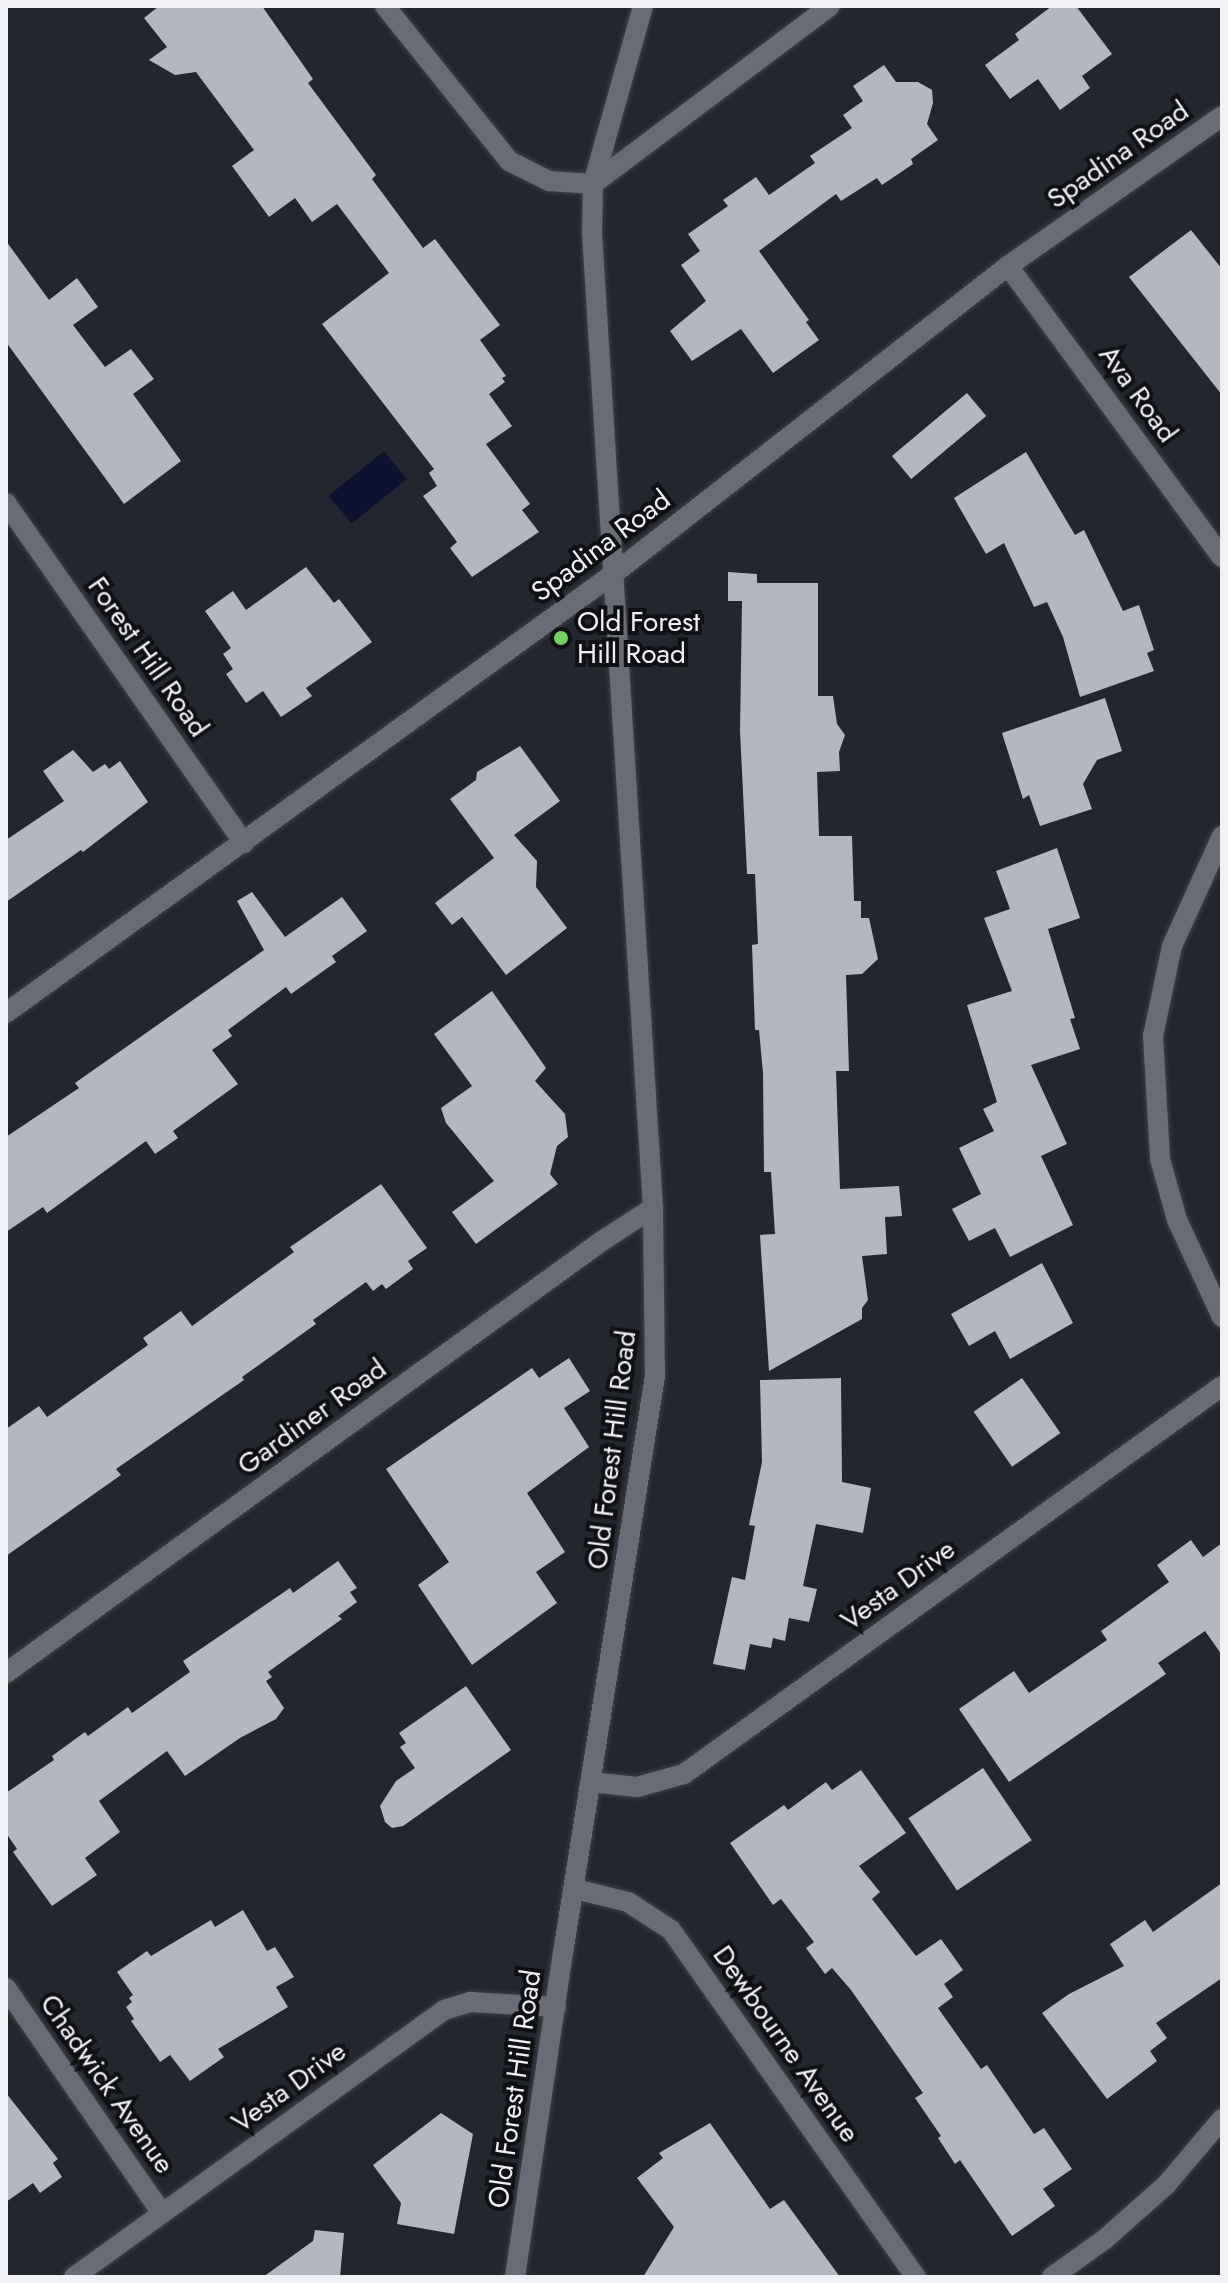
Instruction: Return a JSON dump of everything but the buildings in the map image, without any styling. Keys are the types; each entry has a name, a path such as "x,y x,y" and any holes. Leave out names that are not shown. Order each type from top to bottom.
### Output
{"street":[{"path":"385,6 509,161 549,181 593,184 830,6"},
{"name":"Old Forest Hill Road","path":"515,2277 655,1376 653,1208 592,234 593,184 643,6"},
{"name":"Spadina Road","path":"6,1013 612,575 1008,266 1222,116"},
{"name":"Ava Road","path":"1008,266 1222,557"},
{"name":"Forest Hill Road","path":"6,503 244,843"},
{"path":"1222,836 1172,946 1153,1036 1160,1159 1177,1220 1222,1317"},
{"name":"Gardiner Road","path":"6,1673 589,1250 653,1208"},
{"name":"Vesta Drive","path":"591,1782 637,1787 684,1774 1222,1386"},
{"name":"Dewbourne Avenue","path":"575,1889 628,1902 671,1930 916,2277"},
{"name":"Chadwick Avenue","path":"6,1988 162,2213"},
{"name":"Vesta Drive","path":"74,2277 444,2010 471,2002 556,2007"},
{"path":"1052,2277 1105,2239 1166,2185 1222,2119"}],"water":[{"path":"384,451 407,479 351,524 329,496"}],"place":[{"name":"Old Forest Hill Road","path":"561,638"}]}
